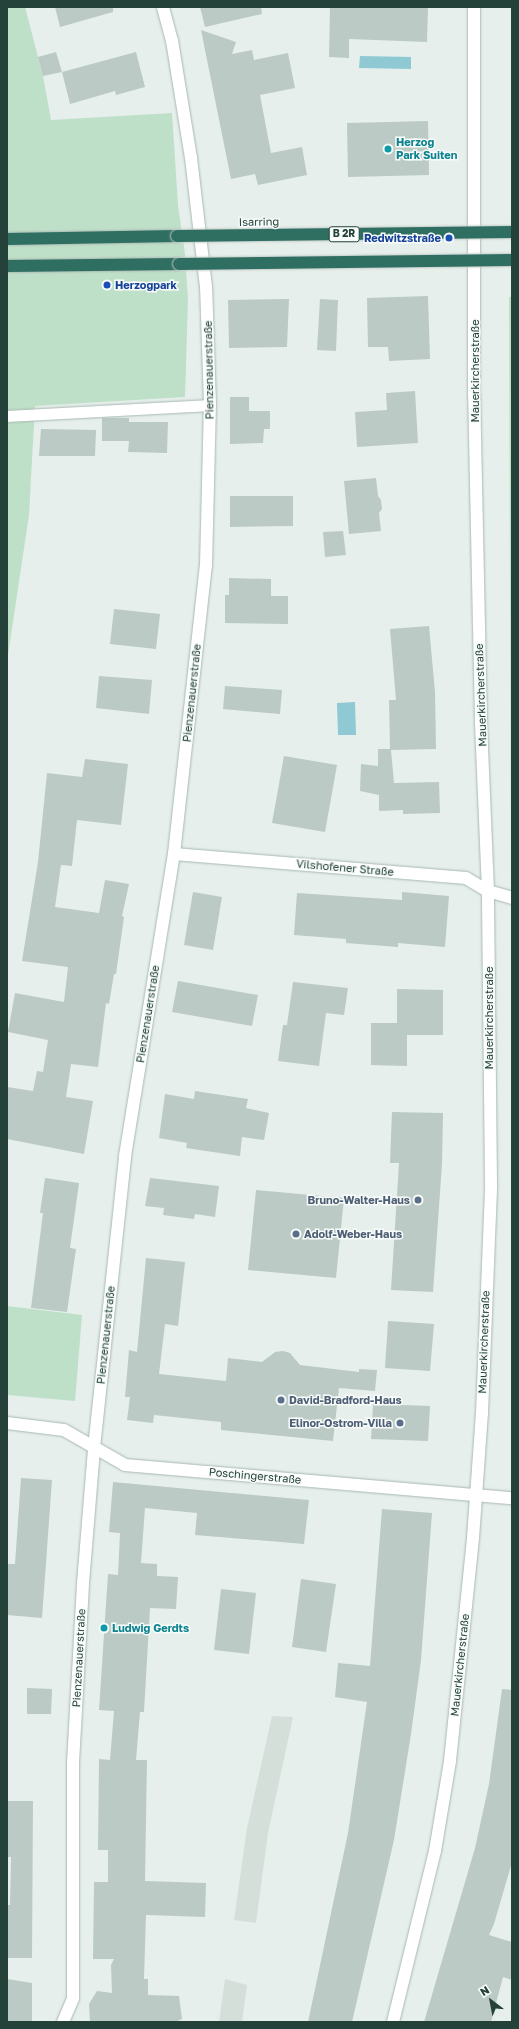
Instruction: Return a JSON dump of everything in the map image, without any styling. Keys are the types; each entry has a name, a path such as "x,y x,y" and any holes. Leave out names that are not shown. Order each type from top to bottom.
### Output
{"highway":[{"name":"Isarring","path":"7,239 512,232"},
{"path":"7,266 512,260"}],"street":[{"name":"Pienzenauerstraße","path":"63,2022 73,1998 73,1763 83,1583 94,1448 125,1156 174,854 206,566 210,406 206,287 199,213 172,41 163,7"},
{"name":"Mauerkircherstraße","path":"393,2022 435,1851 450,1761 476,1495 482,1413 490,1191 488,891 481,722 475,402 474,7"},
{"name":"Vilshofener Straße","path":"174,854 466,878 488,891 512,898"},
{"name":"Poschingerstraße","path":"7,1423 64,1430 124,1466 512,1498"}],"lane":[{"path":"7,416 210,406"}],"shaded area":[{"path":"272,1716 293,1717 268,1833 256,1923 234,1920 247,1828"},
{"path":"225,1979 247,1985 242,2022 219,2022"}],"green space":[{"path":"7,7 25,7 43,76 51,120 172,113 178,205 185,254 188,300 185,397 35,406 29,515 7,662"},
{"path":"509,297 512,297 511,874"},
{"path":"7,1306 82,1315 75,1401 7,1395"}],"water":[{"path":"360,56 411,57 411,69 359,68"},
{"path":"355,702 356,735 338,735 337,703"}],"building":[{"path":"55,7 113,7 113,12 60,27"},
{"path":"200,7 261,7 262,14 205,27"},
{"path":"330,7 428,7 427,42 349,39 349,58 329,57"},
{"path":"201,30 236,42 232,54 252,50 254,60 288,53 295,88 260,95 271,153 302,147 307,175 258,185 255,174 231,179"},
{"path":"56,52 62,72 43,76 38,57"},
{"path":"136,52 145,87 116,95 115,91 70,104 62,72"},
{"name":"Herzog Park Suiten","path":"428,121 429,175 348,177 347,123"},
{"path":"428,296 430,359 389,361 388,347 368,347 367,298"},
{"path":"289,299 287,347 229,348 228,300"},
{"path":"320,299 338,300 336,351 317,350"},
{"path":"415,391 418,443 357,447 355,412 387,410 386,393"},
{"path":"230,397 249,397 249,411 270,411 270,429 264,429 263,443 230,444"},
{"path":"102,418 129,418 129,422 168,422 167,453 128,452 129,441 102,441"},
{"path":"41,429 96,430 95,456 39,456"},
{"path":"376,478 378,496 381,500 382,509 379,513 381,531 349,534 344,481"},
{"path":"230,496 293,496 293,526 230,527"},
{"path":"343,531 346,555 325,557 323,532"},
{"path":"229,578 271,579 271,596 288,596 288,624 225,623 225,595 229,595"},
{"path":"114,609 160,614 156,649 110,644"},
{"path":"429,626 435,692 436,749 391,750 394,783 439,782 440,813 403,814 403,810 379,811 379,795 360,791 361,764 378,766 378,749 390,749 389,700 396,700 390,629"},
{"path":"99,676 152,680 149,714 96,708"},
{"path":"225,686 282,690 280,714 223,709"},
{"path":"284,756 337,765 325,832 272,823"},
{"path":"85,759 128,764 121,825 77,820 72,866 61,865 55,907 99,913 105,880 129,884 122,916 124,917 116,974 114,974 109,1004 106,1003 98,1067 71,1064 66,1097 93,1101 84,1154 7,1139 7,1087 33,1091 37,1071 43,1072 48,1040 8,1032 15,993 64,1002 68,967 22,961 38,862 47,773 82,777"},
{"path":"193,892 222,897 213,950 184,945"},
{"path":"402,892 449,896 445,947 398,943 398,947 346,943 346,939 294,935 297,893 402,900"},
{"path":"178,981 258,995 252,1026 172,1012"},
{"path":"293,982 348,988 344,1015 326,1013 319,1066 278,1061 283,1025 287,1025"},
{"path":"397,989 443,990 443,1035 407,1035 407,1066 371,1065 371,1023 397,1023"},
{"path":"195,1091 248,1099 246,1108 269,1113 264,1140 242,1137 240,1156 186,1148 187,1143 159,1138 165,1094 194,1099"},
{"path":"392,1112 443,1113 442,1164 433,1292 391,1290 399,1163 390,1163"},
{"path":"45,1178 79,1183 70,1248 76,1249 67,1312 31,1308 43,1213 40,1213"},
{"path":"150,1178 219,1186 215,1217 195,1214 194,1219 163,1215 164,1208 145,1206"},
{"name":"Adolf-Weber-Haus","path":"256,1190 344,1198 336,1278 248,1270"},
{"path":"146,1258 185,1262 178,1326 165,1324 159,1374 226,1381 228,1358 262,1362 275,1352 283,1351 290,1353 300,1365 359,1372 359,1369 377,1370 375,1391 339,1388 333,1441 221,1430 221,1422 154,1415 153,1423 127,1420 130,1397 125,1397 129,1350 137,1352"},
{"path":"388,1321 434,1324 430,1371 385,1368"},
{"name":"Elinor-Ostrom-Villa","path":"373,1404 430,1406 428,1441 371,1439"},
{"path":"21,1478 52,1480 42,1618 7,1615 7,1564 15,1564"},
{"path":"113,1482 309,1500 304,1544 195,1535 197,1513 145,1508 141,1563 157,1564 157,1576 178,1577 176,1609 150,1608 144,1712 140,1712 136,1760 147,1760 145,1881 206,1883 205,1917 146,1915 144,1979 148,1979 148,1995 179,1996 182,2019 175,2022 90,2022 89,2004 97,1991 112,1993 111,1965 114,1959 93,1959 94,1882 108,1882 108,1850 98,1850 99,1759 110,1760 114,1711 99,1710 108,1574 118,1575 120,1533 109,1532"},
{"path":"382,1509 432,1513 421,1660 411,1734 394,1840 352,2022 308,2022 348,1833 367,1702 335,1697 338,1663 370,1666"},
{"path":"301,1579 336,1584 326,1652 292,1647"},
{"path":"221,1589 256,1593 249,1654 214,1650"},
{"path":"27,1688 52,1689 51,1714 27,1714"},
{"path":"502,1689 512,1690 512,1862 494,1924 489,1935 512,1942 512,1980 503,1977 491,2022 424,2022 475,1848 489,1784"},
{"path":"7,1801 33,1801 32,1958 7,1958 7,1905 10,1905 11,1857 7,1857"},
{"path":"7,1979 32,1983 32,2022 7,2022"}],"place":[{"name":"Herzog Park Suiten","path":"388,149"},
{"name":"Redwitzstraße","path":"449,238"},
{"name":"Herzogpark","path":"107,285"},
{"name":"Bruno-Walter-Haus","path":"418,1200"},
{"name":"Adolf-Weber-Haus","path":"296,1234"},
{"name":"David-Bradford-Haus","path":"281,1400"},
{"name":"Elinor-Ostrom-Villa","path":"400,1423"},
{"name":"Ludwig Gerdts","path":"104,1628"}]}
